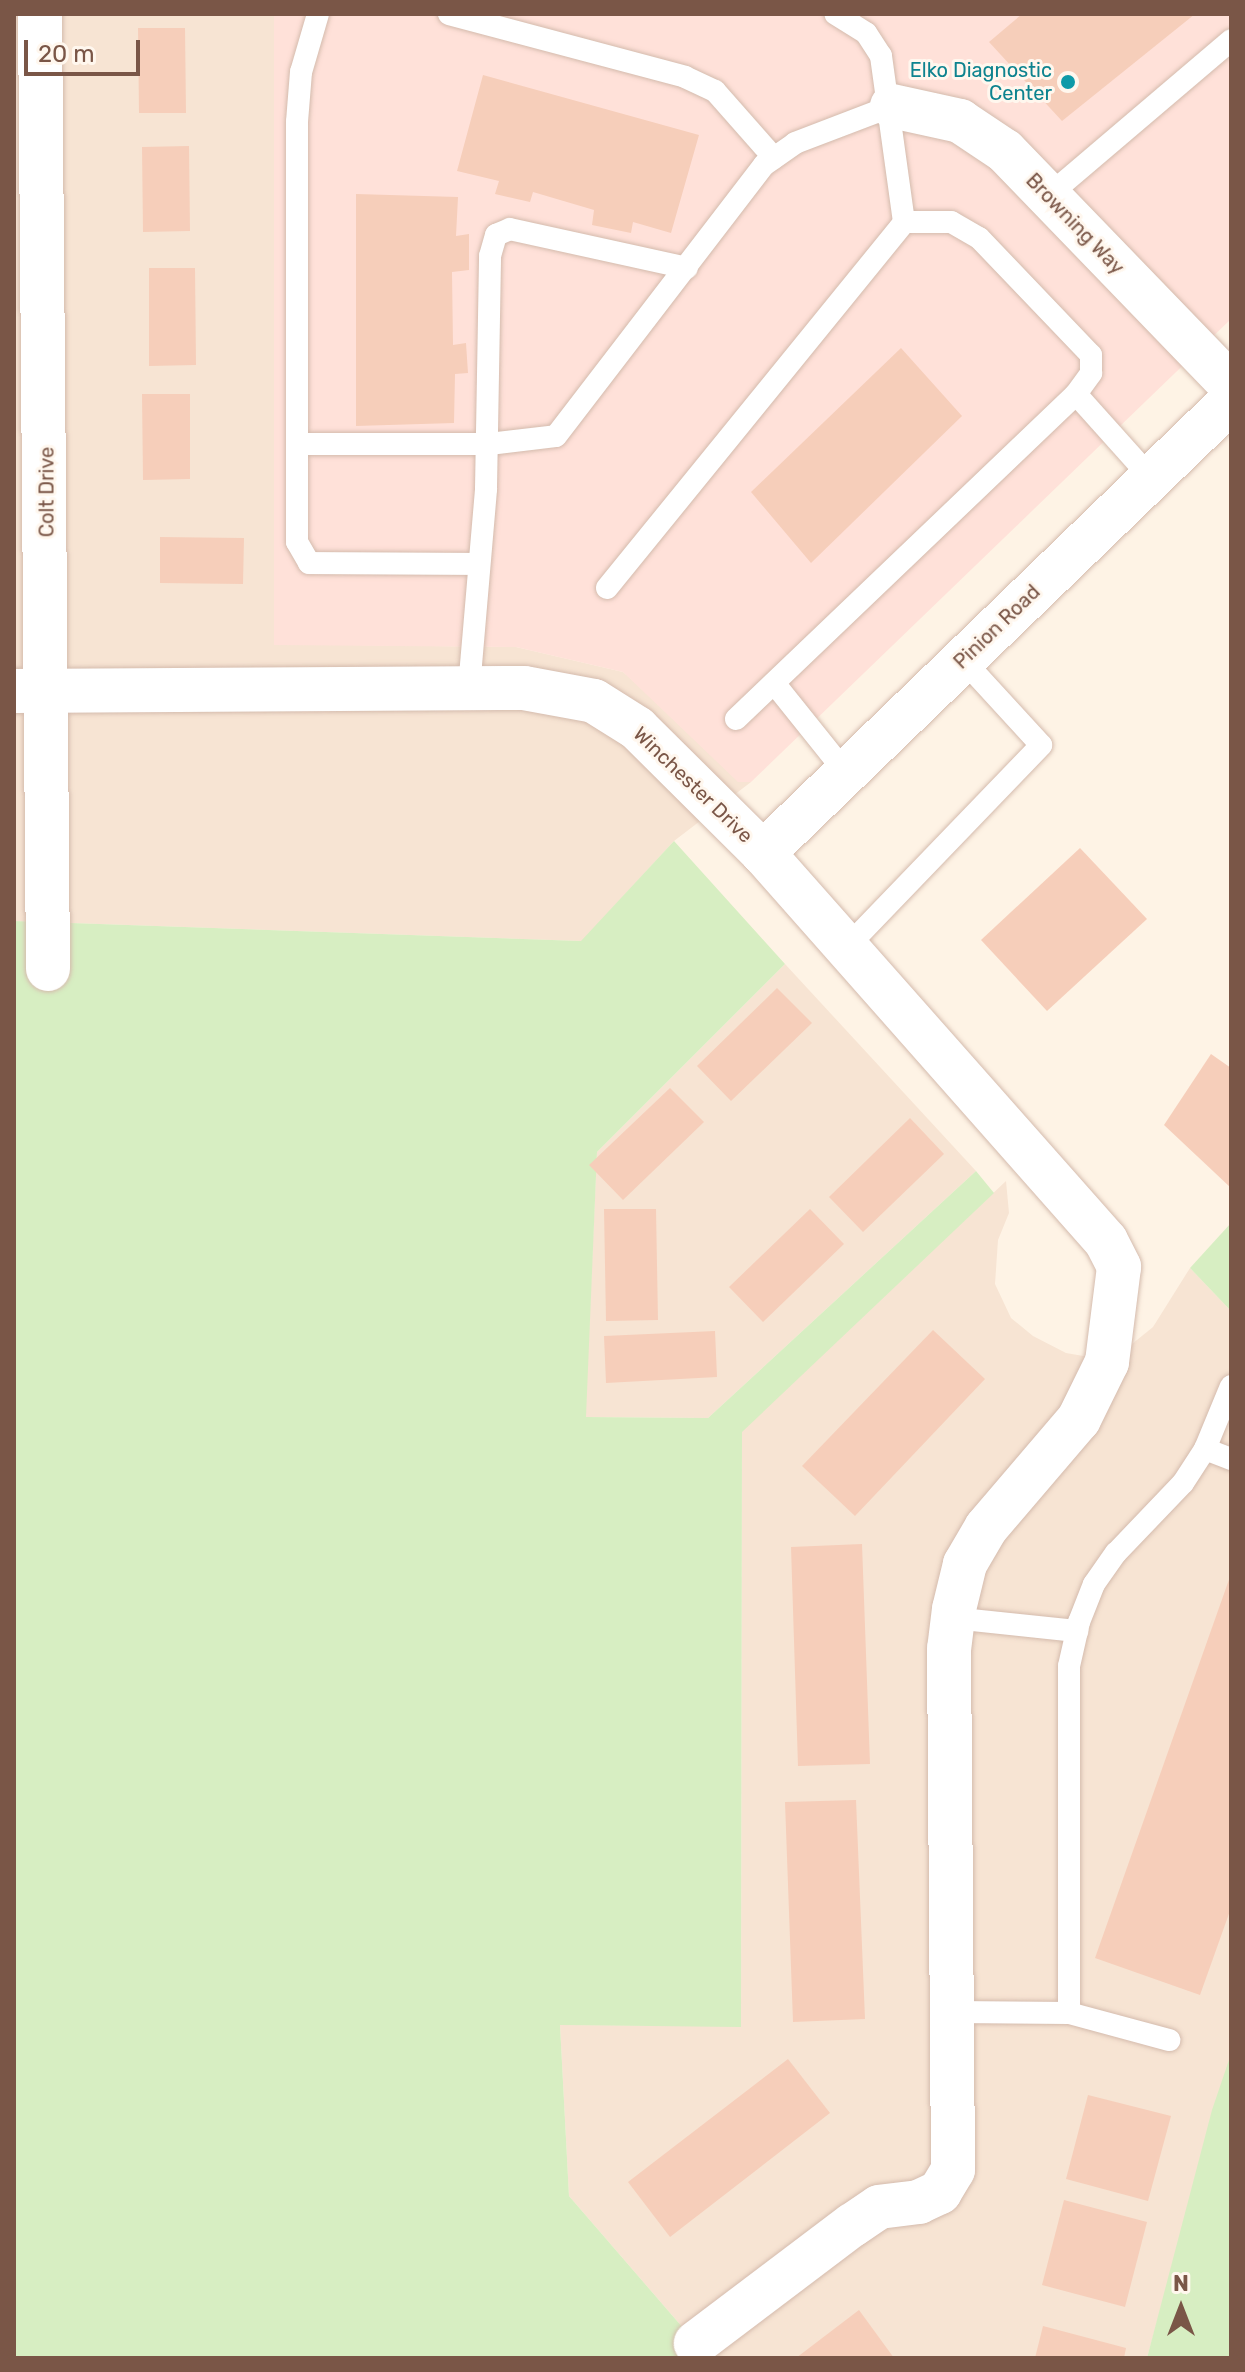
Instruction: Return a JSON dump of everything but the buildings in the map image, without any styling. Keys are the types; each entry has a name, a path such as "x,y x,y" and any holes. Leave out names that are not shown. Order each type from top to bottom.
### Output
{"street":[{"name":"Colt Drive","path":"40,14 29,279 31,691 48,969"},
{"name":"Browning Way","path":"892,106 960,121 1005,151 1231,385"},
{"name":"Pinion Road","path":"763,853 1231,401"},
{"name":"Winchester Drive","path":"31,691 524,688 594,701 637,728 763,853 1106,1241 1119,1267 1107,1362 1079,1419 986,1528 965,1564 953,1618"},
{"path":"696,2343 879,2207 919,2202 940,2192 953,2170 953,1618"}],"lane":[{"path":"318,14 301,72 297,122 297,542 309,563 477,564"},
{"path":"449,14 685,77 715,91 774,158"},
{"path":"607,588 904,222 892,106 881,56 866,33 835,14"},
{"path":"1048,196 1231,40"},
{"path":"297,444 538,442 566,429 774,158 795,143 892,106"},
{"path":"736,719 1076,394 1091,373 1091,355 979,238 951,222 904,222"},
{"path":"469,688 489,444 490,256 496,235 510,229 687,268"},
{"path":"1076,394 1151,478"},
{"path":"845,949 1041,745 963,660"},
{"path":"774,683 846,773"},
{"path":"1069,2013 1069,1666 1077,1631 1094,1584 1205,1449 1231,1386"},
{"path":"1205,1449 1231,1459"},
{"path":"953,1618 1077,1631"},
{"path":"954,2012 1069,2013 1169,2040"}],"shaded area":[{"path":"14,14 274,14 274,644 516,647 623,672 751,782 674,841 582,941 14,921"},
{"path":"274,14 1231,14 1231,319 751,782 738,782 623,672 516,647 274,645"},
{"path":"785,964 976,1171 708,1418 585,1417 597,1152"},
{"path":"1006,1181 1009,1213 998,1240 995,1284 1011,1318 1033,1336 1066,1353 1095,1358 1121,1353 1153,1327 1190,1268 1231,1311 1231,2054 1147,2358 709,2358 569,2196 560,2025 741,2026 742,1431"}],"green space":[{"path":"674,841 785,964 597,1152 586,1417 708,1418 976,1171 994,1193 742,1432 741,2027 560,2025 569,2196 709,2358 14,2358 14,921 581,941"},
{"path":"1231,1223 1231,1311 1190,1268"},
{"path":"1231,2054 1231,2358 1147,2358 1212,2110"}],"place":[{"name":"Elko Diagnostic Center","path":"1068,82"}]}
